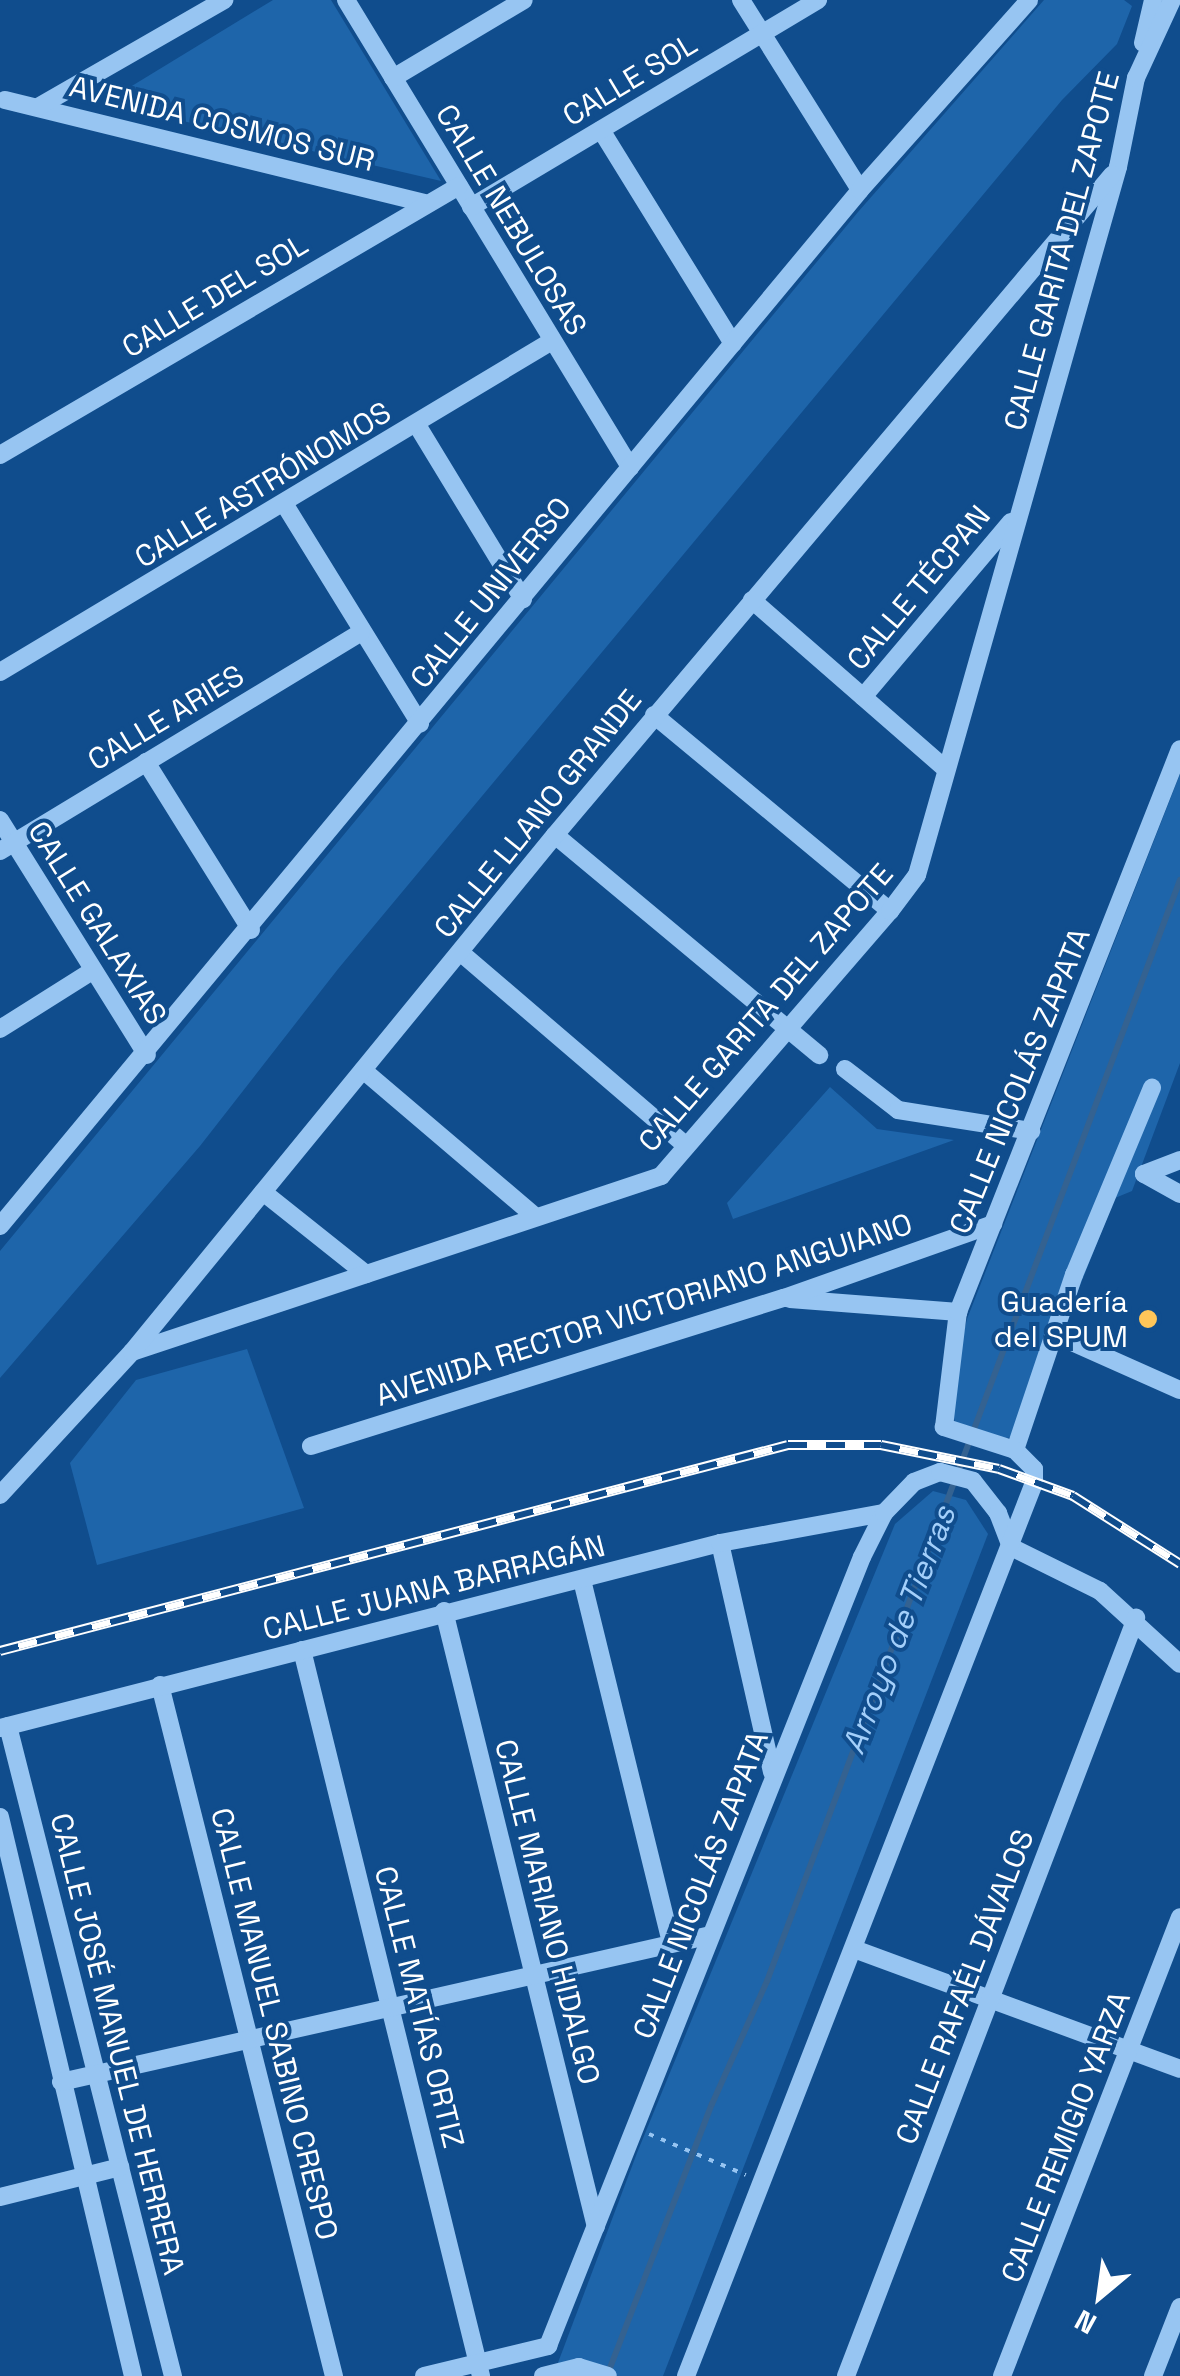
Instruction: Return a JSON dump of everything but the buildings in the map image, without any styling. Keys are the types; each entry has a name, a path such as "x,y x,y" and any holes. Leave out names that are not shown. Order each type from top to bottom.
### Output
{"street":[{"path":"38,106 224,0"},
{"name":"CALLE NEBULOSAS","path":"346,0 630,467"},
{"path":"393,78 524,0"},
{"path":"740,0 860,190"},
{"name":"CALLE SOL","path":"471,207 818,0"},
{"name":"CALLE UNIVERSO","path":"0,1226 251,930 860,190 1029,0"},
{"path":"1136,78 1154,0"},
{"name":"CALLE GARITA DEL ZAPOTE","path":"132,1352 661,1176 890,912 917,874 1118,167 1136,78 1172,0"},
{"name":"AVENIDA COSMOS SUR","path":"2,98 426,203"},
{"path":"601,130 733,344"},
{"name":"CALLE LLANO GRANDE","path":"0,1495 132,1352 654,715 1118,167"},
{"name":"CALLE DEL SOL","path":"0,455 459,186"},
{"name":"CALLE ASTRÓNOMOS","path":"0,672 552,342"},
{"path":"417,426 522,599"},
{"path":"285,504 420,724"},
{"name":"CALLE TÉCPAN","path":"863,696 1016,516"},
{"path":"752,600 946,769"},
{"name":"CALLE ARIES","path":"7,847 362,632"},
{"path":"654,715 890,912"},
{"name":"CALLE NICOLÁS ZAPATA","path":"1014,1450 994,1448 944,1427 958,1312 1180,749"},
{"path":"146,762 251,930"},
{"name":"CALLE GALAXIAS","path":"0,820 7,847 147,1055"},
{"path":"555,835 819,1055"},
{"path":"460,952 686,1146"},
{"path":"0,1029 92,971"},
{"path":"845,1069 898,1110 1031,1131"},
{"path":"364,1070 536,1217"},
{"path":"686,2376 1011,1547 1034,1483 1034,1469 1014,1450 1074,1274 1152,1088"},
{"path":"1180,1160 1144,1174 1180,1194"},
{"path":"263,1192 366,1274"},
{"name":"AVENIDA RECTOR VICTORIANO ANGUIANO","path":"311,1446 784,1298 993,1224"},
{"path":"784,1298 958,1312"},
{"path":"1072,1342 1180,1390"},
{"name":"CALLE NICOLÁS ZAPATA","path":"479,2370 548,2346 772,1773 884,1513 914,1482 940,1472 973,1481 998,1513 1011,1547"},
{"name":"CALLE JUANA BARRAGÁN","path":"4,1727 444,1611 720,1544 884,1513"},
{"path":"720,1544 772,1773"},
{"path":"1011,1547 1100,1591 1136,1618 1180,1664"},
{"path":"582,1580 671,1942"},
{"name":"CALLE MARIANO HIDALGO","path":"444,1611 596,2227"},
{"name":"CALLE RAFAÉL DÁVALOS","path":"846,2376 1136,1618"},
{"name":"CALLE MATÍAS ORTIZ","path":"302,1650 479,2370"},
{"name":"CALLE MANUEL SABINO CRESPO","path":"160,1685 334,2376"},
{"name":"CALLE JOSÉ MANUEL DE HERRERA","path":"4,1727 173,2376"},
{"name":"CALLE JOSÉ MANUEL DE HERRERA","path":"0,1817 133,2376"},
{"name":"CALLE REMIGIO YARZA","path":"1002,2376 1180,1917"},
{"path":"61,2082 711,1935"},
{"path":"854,1948 992,1996 1180,2069"},
{"path":"0,2197 120,2167"},
{"path":"1153,2376 1180,2306"},
{"path":"543,2376 579,2366 608,2376"},
{"path":"424,2376 479,2370"}],"path":[{"path":"664,2141 762,2182"}],"shaded area":[{"path":"273,0 331,0 441,181 114,105 117,95"},
{"path":"1044,0 1124,0 1132,6 1117,44 1062,100 338,969 200,1146 0,1378 0,1251 858,212"},
{"path":"1180,774 1180,1063 1132,1191 1115,1198 1026,1421 1017,1437 981,1440 955,1423 949,1394 967,1319"},
{"path":"830,1087 877,1129 954,1140 733,1219 727,1203"},
{"path":"247,1349 304,1508 97,1565 70,1463 136,1380"},
{"path":"933,1491 966,1500 988,1534 663,2376 553,2376 637,2153 895,1524"}],"waterway":[{"name":"Arroyo de Tierras","path":"608,2373 712,2104 767,1981 1180,880"}],"railway":[{"path":"0,1651 788,1445 881,1445 999,1469 1073,1496 1180,1564"}],"place":[{"name":"Guadería del SPUM","path":"1148,1319"}]}
